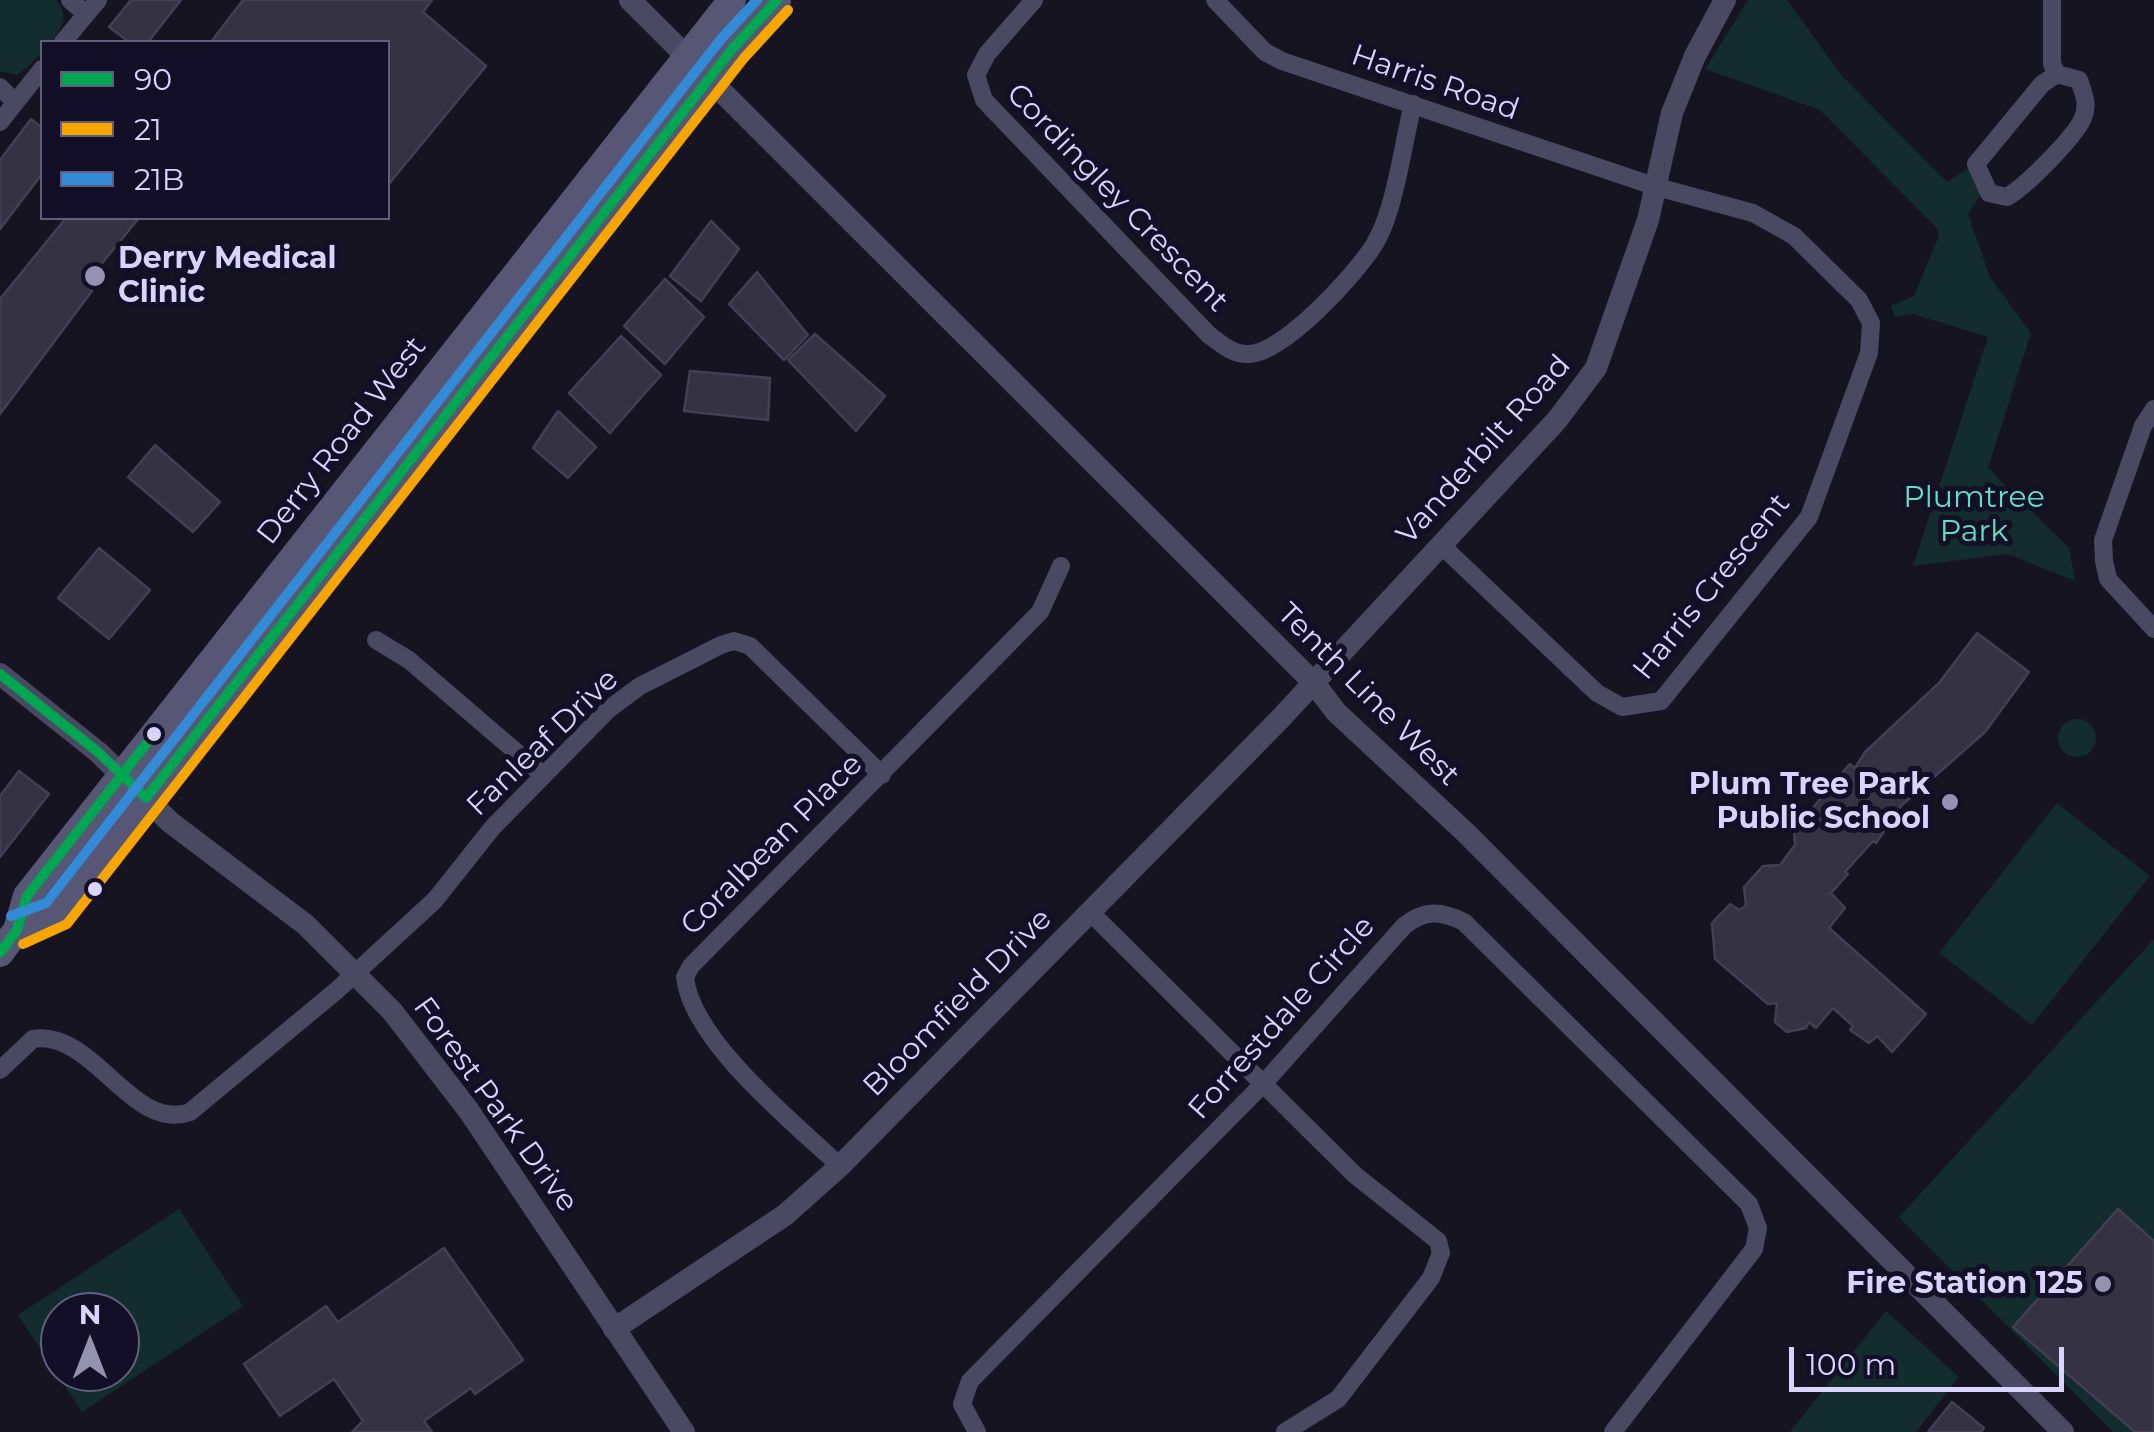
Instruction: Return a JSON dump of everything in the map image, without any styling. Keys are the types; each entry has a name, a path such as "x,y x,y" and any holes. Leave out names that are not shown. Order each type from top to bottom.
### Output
{"main road":[{"name":"Derry Road West","path":"0,952 17,930 27,896 732,0"},
{"name":"Derry Road West","path":"17,930 55,914 710,78 777,0"}],"street":[{"path":"66,40 92,7 70,0"},
{"name":"Tenth Line West","path":"630,0 1314,683 1360,735 1480,847 2063,1432"},
{"name":"Cordingley Crescent","path":"1034,0 988,54 976,75 984,100 1209,335 1231,352 1250,354 1275,347 1350,276 1375,244 1413,104"},
{"name":"Harris Road","path":"1215,0 1265,52 1657,187"},
{"name":"Vanderbilt Road","path":"1314,683 1557,420 1596,368 1657,187 1672,113 1694,56 1724,0"},
{"path":"2052,0 2052,64 2058,74 2078,80 2086,100 2083,118 2021,188 2007,196 1989,193 1976,164 2042,84 2058,74"},
{"path":"0,122 40,71"},
{"path":"0,87 15,102"},
{"name":"Harris Crescent","path":"1440,544 1597,693 1622,707 1641,707 1661,701 1809,517 1869,353 1871,323 1859,300 1794,236 1753,214 1657,187"},
{"path":"2154,409 2143,426 2103,540 2108,579 2154,629"},
{"name":"Coralbean Place","path":"840,1166 718,1044 690,1004 684,978 691,966 1040,612 1062,566"},
{"path":"376,640 409,660 542,774"},
{"name":"Fanleaf Drive","path":"0,1070 33,1039 59,1039 150,1108 182,1115 201,1104 357,972 435,900 493,826 609,709 640,686 734,641 750,646 882,775"},
{"name":"Forest Park Drive","path":"0,674 146,798 306,925 357,972 440,1072 684,1432"},
{"name":"Bloomfield Drive","path":"614,1329 784,1215 840,1166 1314,683"},
{"path":"1090,912 1355,1175 1438,1241 1441,1253 1431,1278 1338,1399 1284,1432"},
{"name":"Forrestdale Circle","path":"977,1432 962,1404 970,1380 1264,1083 1418,914 1450,916 1464,922 1749,1204 1758,1228 1754,1248 1613,1432"}],"green space":[{"path":"0,0 56,0 63,22 55,37 40,40 40,55 18,75 0,71"},
{"name":"Plumtree Park","path":"1748,0 1787,0 1843,77 1947,182 1976,163 1986,187 1968,214 1990,277 2031,333 1988,468 2069,548 2075,581 2008,554 1913,566 1988,337 1913,314 1895,317 1891,306 1914,296 1939,235 1936,227 1820,110 1705,69"},
{"path":"2077,719 2091,724 2096,738 2091,752 2077,757 2063,752 2058,738 2063,724"},
{"path":"2057,803 2150,876 2032,1025 1939,953"},
{"path":"2154,939 2154,1432 2113,1432 1899,1217"},
{"path":"179,1209 243,1306 140,1374 140,1292 53,1292"},
{"path":"40,1301 40,1348 18,1315"},
{"path":"1886,1311 1959,1377 1916,1432 1790,1432"},
{"path":"69,1392 112,1392 82,1412"}],"building":[{"path":"131,0 181,0 150,40 126,40 109,27"},
{"path":"243,0 432,0 423,12 486,66 390,183 390,40 213,40"},
{"path":"31,119 40,126 40,177 0,229 0,160"},
{"path":"64,220 137,220 85,284 92,291 0,414 0,299"},
{"path":"711,221 739,249 701,301 670,276"},
{"path":"757,272 808,335 784,360 729,304"},
{"path":"665,279 704,317 665,364 624,326"},
{"path":"815,334 885,396 856,431 788,360"},
{"path":"621,336 661,375 610,433 569,393"},
{"path":"690,371 770,378 768,420 684,411"},
{"path":"558,411 596,447 568,478 533,448"},
{"path":"155,445 220,502 193,532 128,477"},
{"path":"99,548 150,590 109,639 58,598"},
{"path":"1977,633 2029,672 1985,732 1901,806 1876,843 1873,841 1845,872 1848,874 1831,893 1845,908 1829,928 1926,1014 1892,1052 1877,1036 1869,1043 1850,1030 1853,1026 1833,1008 1816,1028 1809,1022 1806,1028 1787,1032 1775,1022 1777,1003 1768,1004 1715,959 1712,923 1730,904 1739,910 1746,906 1744,887 1763,866 1780,865 1795,845 1794,831 1838,777 1850,764 1855,768 1865,752 1939,683"},
{"path":"19,771 49,794 0,857 0,796"},
{"name":"Fire Station 125","path":"2118,1209 2154,1241 2154,1432 2135,1432 2013,1327"},
{"path":"444,1248 523,1360 475,1394 471,1388 424,1421 432,1432 352,1432 363,1421 334,1379 280,1416 244,1364 326,1306 338,1322"},
{"path":"1952,1402 1984,1428 1981,1432 1928,1432"}],"transit line":[{"name":"21B","path":"11,916 46,903 721,39 757,0"},
{"name":"90","path":"0,674 98,752 146,798 733,48 777,0"},
{"name":"21","path":"23,944 67,924 744,58 788,10"},
{"name":"90","path":"0,953 17,930 27,896 154,734"}],"place":[{"name":"Derry Medical Clinic","path":"95,276"},
{"name":"Plum Tree Park Public School","path":"1950,802"},
{"name":"Fire Station 125","path":"2103,1284"}]}
